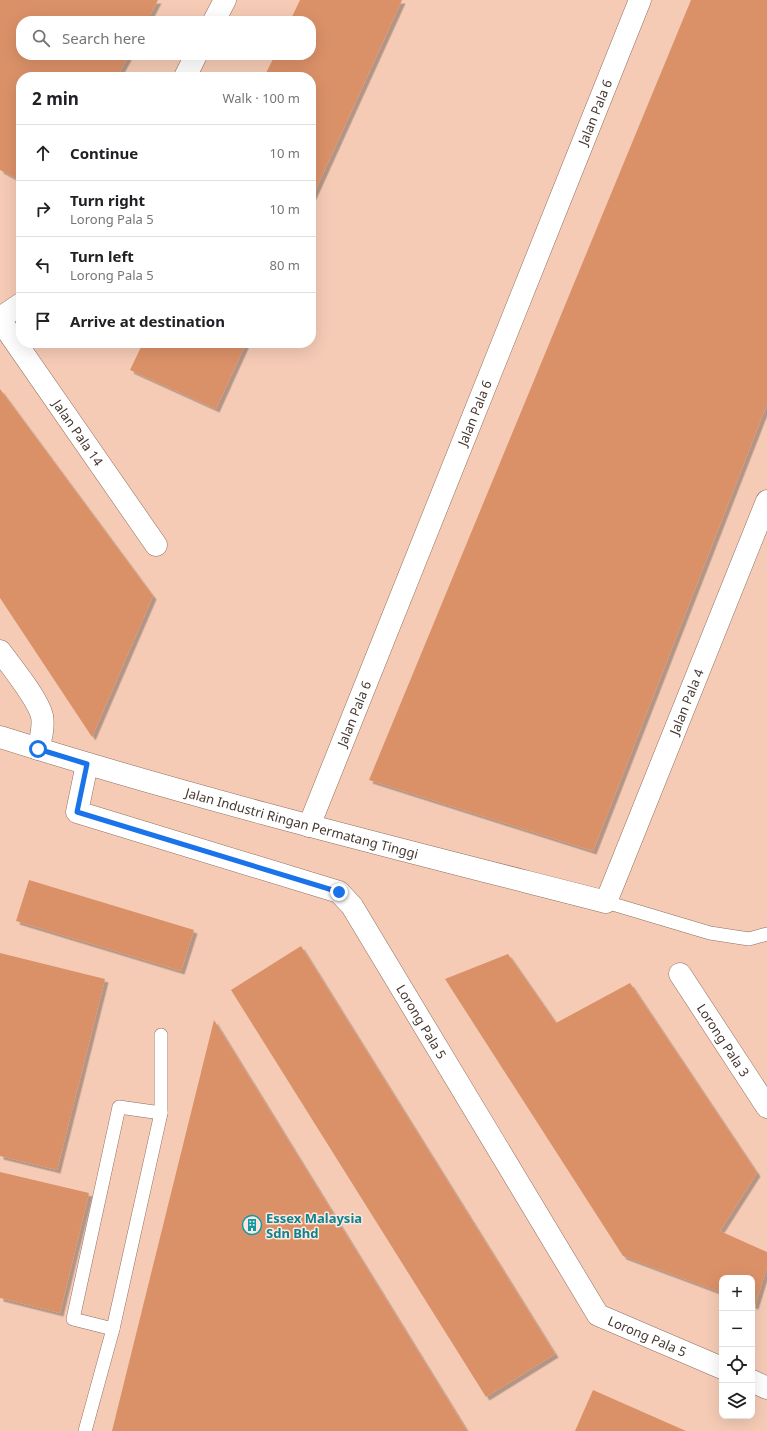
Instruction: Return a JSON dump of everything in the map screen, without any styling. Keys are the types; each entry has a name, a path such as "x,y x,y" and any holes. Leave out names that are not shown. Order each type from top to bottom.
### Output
{"street":[{"path":"217,16 225,0"},
{"name":"Jalan Pala 6","path":"310,826 640,0"},
{"path":"188,72 194,60"},
{"path":"0,319 16,308"},
{"name":"Jalan Pala 14","path":"0,319 16,342"},
{"name":"Jalan Pala 14","path":"20,348 156,545"},
{"name":"Jalan Pala 4","path":"606,902 767,501"},
{"path":"0,650 42,715 43,731 38,749"},
{"name":"Jalan Industri Ringan Permatang Tinggi","path":"0,737 87,764 310,826 606,902"},
{"name":"Lorong Pala 5","path":"87,764 77,812 339,892 352,906 598,1315 719,1367"},
{"name":"Lorong Pala 3","path":"680,974 767,1107"},
{"path":"755,1382 767,1388"}],"lane":[{"path":"606,902 710,933 749,939 767,934"},
{"path":"85,1431 113,1329 161,1113 161,1035"},
{"path":"113,1329 73,1319 119,1107 161,1113"}],"shaded area":[{"path":"0,0 767,0 767,1431 0,1431"}],"building":[{"path":"0,0 158,0 150,16 16,16 16,60 126,60 120,72 16,72 16,178 0,170"},
{"path":"300,0 402,0 316,189 316,72 266,72 272,60 316,60 316,16 292,16"},
{"path":"691,0 767,0 767,404 593,851 369,780"},
{"path":"141,348 244,348 216,409 130,370"},
{"path":"0,389 153,596 92,737 0,598"},
{"path":"29,880 194,930 181,971 16,921"},
{"path":"301,946 555,1354 486,1397 231,990"},
{"path":"0,953 105,979 57,1170 0,1156"},
{"path":"508,954 556,1023 630,983 757,1173 720,1231 767,1252 767,1267 755,1306 755,1275 719,1275 719,1292 623,1256 445,979"},
{"name":"Essex Malaysia Sdn Bhd","path":"214,1020 467,1431 112,1431"},
{"path":"0,1172 89,1193 60,1313 0,1298"},
{"path":"593,1390 686,1431 575,1431"}],"place":[{"name":"Essex Malaysia Sdn Bhd","path":"252,1225"}],"route":[{"path":"38,749 87,764 77,812 339,892"}]}
